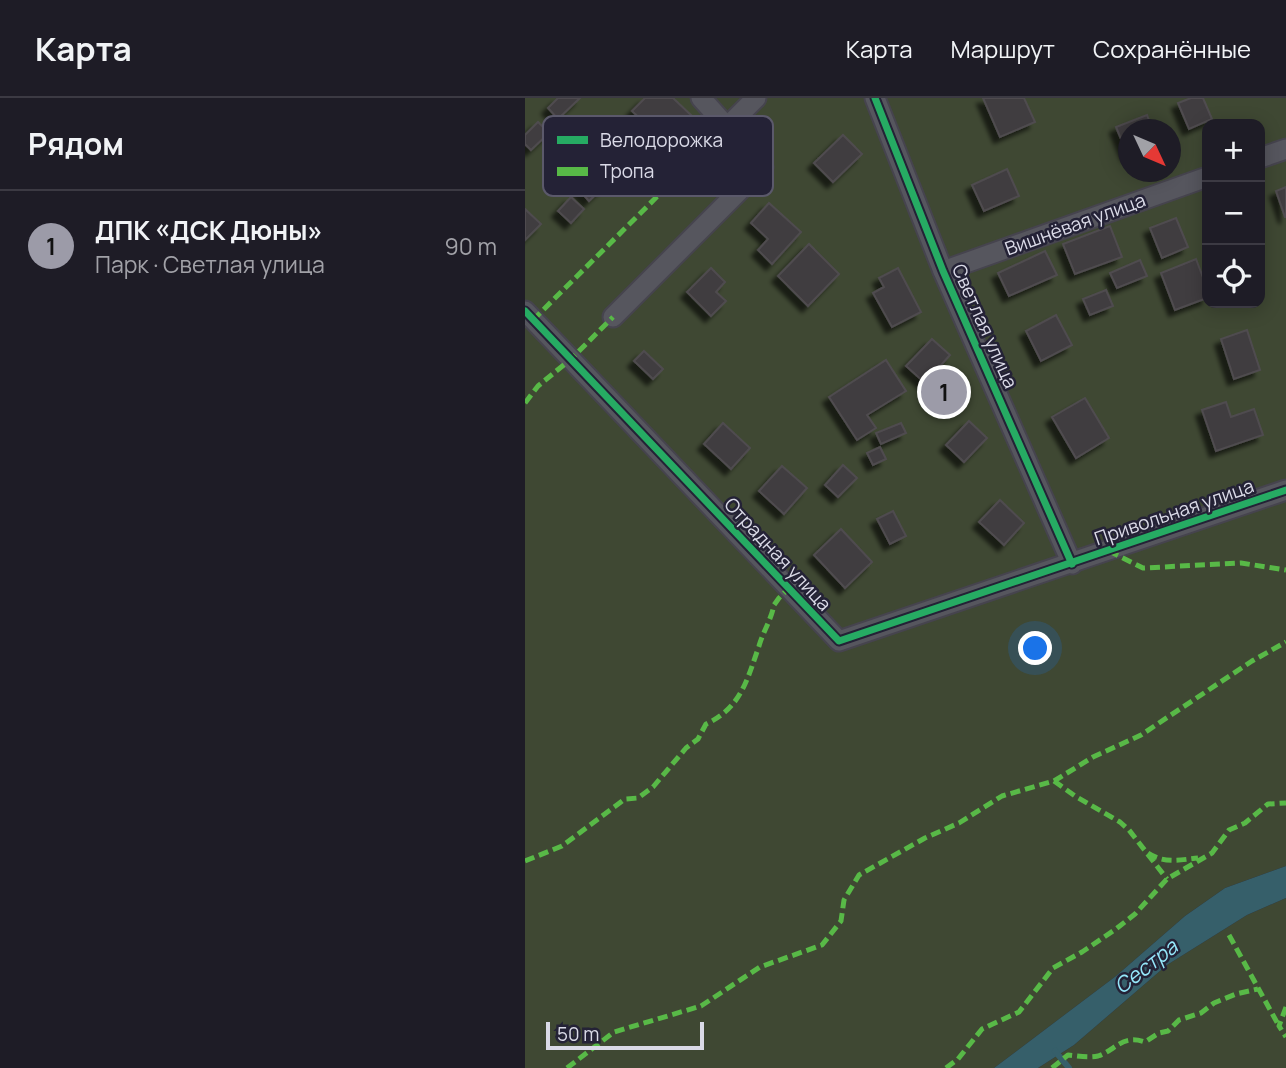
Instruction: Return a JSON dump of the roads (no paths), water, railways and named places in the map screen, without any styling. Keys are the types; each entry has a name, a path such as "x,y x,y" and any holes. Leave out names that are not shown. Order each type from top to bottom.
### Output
{"street":[{"path":"701,98 717,116"},
{"path":"738,116 756,98"},
{"name":"Светлая улица","path":"875,98 943,271 1072,564"},
{"path":"1265,156 1286,149"},
{"name":"Вишнёвая улица","path":"943,271 1202,179"},
{"path":"613,317 733,196"},
{"name":"Отрадная улица","path":"525,311 839,641 1072,564"},
{"name":"Привольная улица","path":"1072,564 1286,490"}],"water":[{"name":"Сестра","path":"1286,866 1286,898 1247,915 1167,965 1074,1045 1038,1068 994,1068 1116,976 1185,916 1225,888"}],"waterway":[{"path":"1055,1051 1069,1068"}],"place":[{"name":"ДПК «ДСК Дюны»","path":"944,392"}]}
